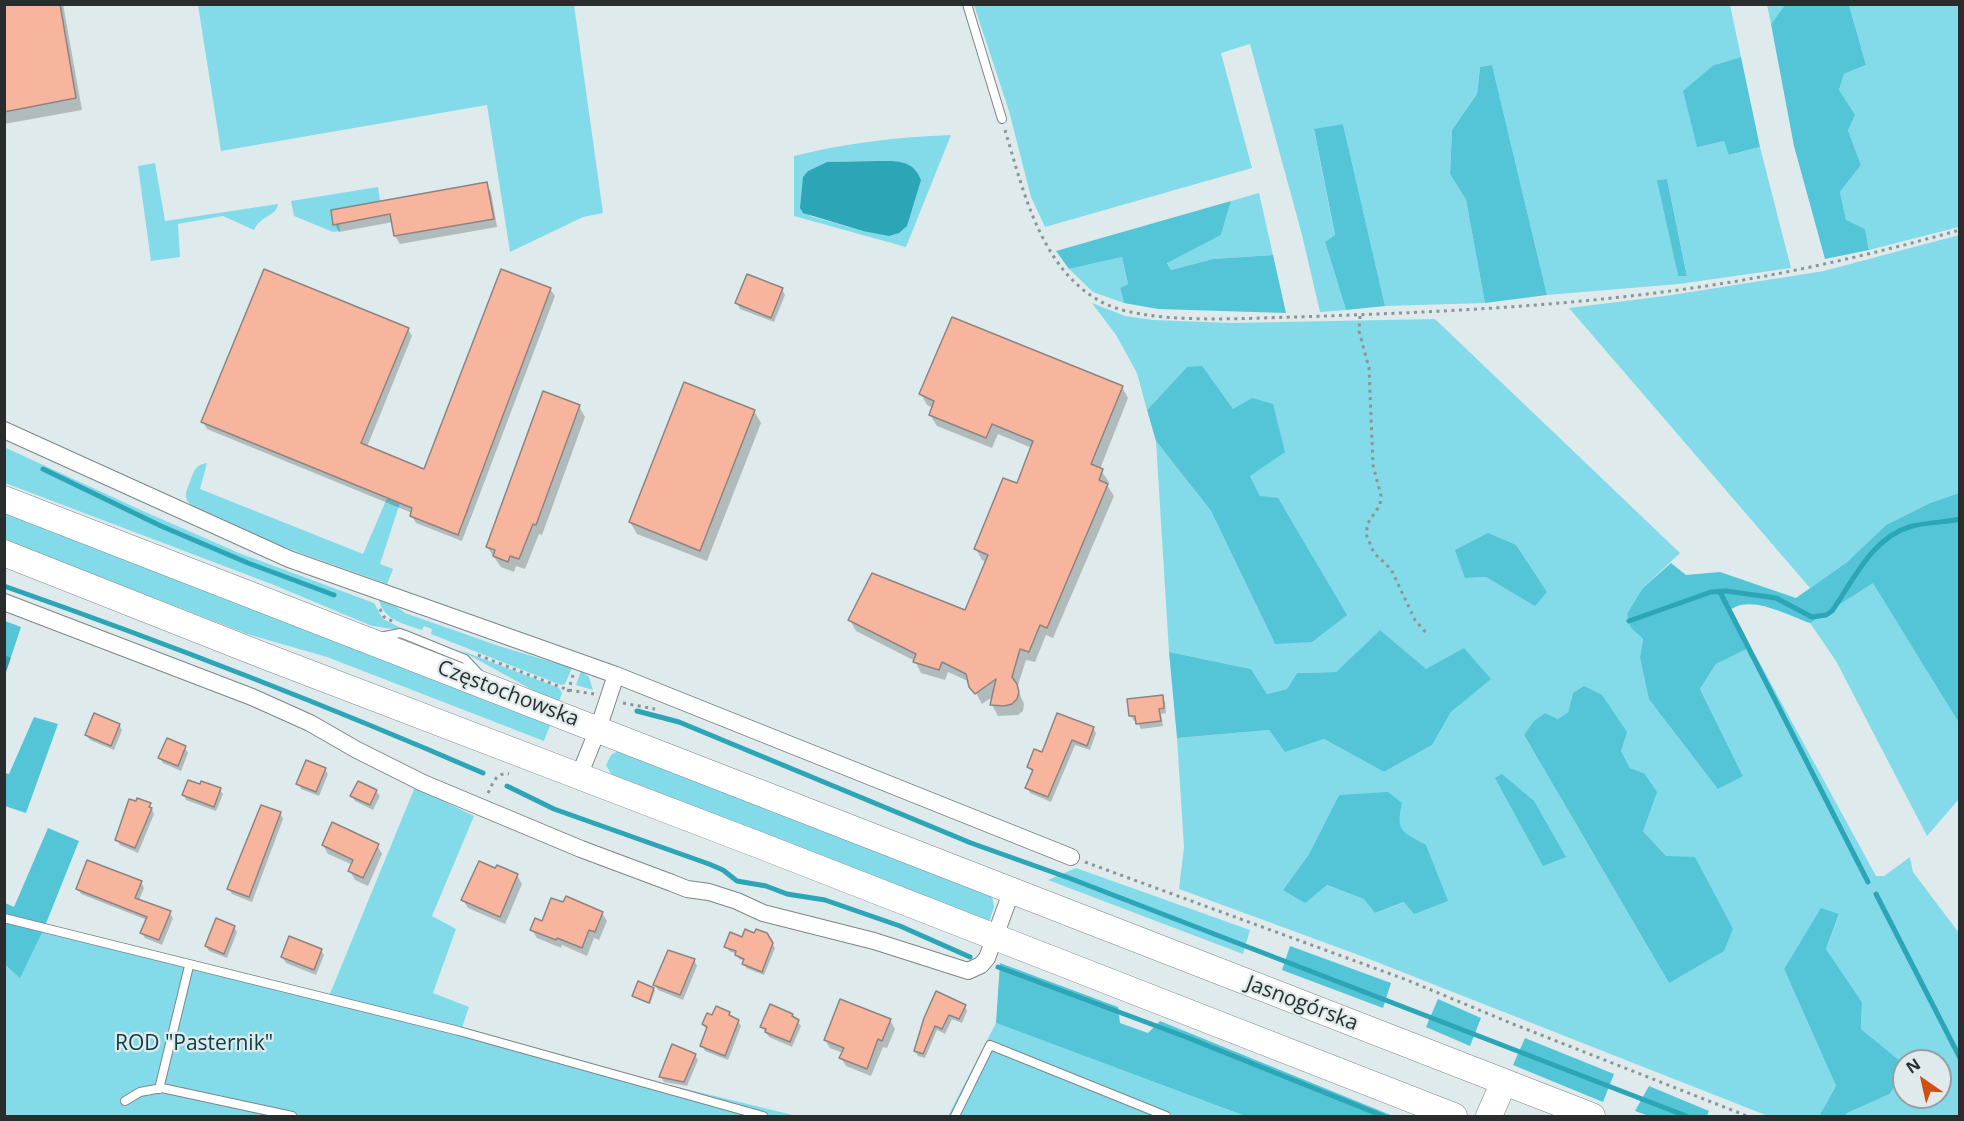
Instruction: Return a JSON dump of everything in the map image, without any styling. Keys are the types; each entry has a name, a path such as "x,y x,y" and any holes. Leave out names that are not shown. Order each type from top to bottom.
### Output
{"main road":[{"name":"Częstochowska","path":"4,498 1012,890"},
{"path":"4,553 262,656 579,776 1454,1116"},
{"name":"Jasnogórska","path":"1012,890 1592,1116"},
{"path":"1489,1116 1504,1082"}],"street":[{"path":"4,430 289,559 616,675 1071,857"},
{"path":"4,602 252,698 310,723 357,750 423,783 581,849 687,889 709,892 737,901 763,913 874,941 968,971 981,965 987,958 1012,890"},
{"path":"579,776 616,675"}],"lane":[{"path":"967,4 1002,119"},
{"path":"4,918 189,966 459,1031 763,1116"},
{"path":"159,1089 189,966"},
{"path":"955,1116 990,1045 1166,1116"},
{"path":"125,1101 140,1092 159,1089 292,1116"}],"path":[{"path":"1002,119 1025,195 1050,250 1065,273 1082,290 1101,302 1126,312 1224,319 1360,315 1503,307 1636,295 1761,277 1959,230"},
{"path":"1360,315 1359,331 1369,368 1373,465 1381,496 1380,505 1368,523 1366,534 1374,553 1391,569 1414,620 1428,634"},
{"path":"568,690 576,669"},
{"path":"1071,857 1407,980 1523,1029 1747,1116"}],"green space":[{"path":"198,5 574,5 603,213 583,217 510,252 487,105 221,151"},
{"path":"974,5 1730,5 1741,57 1714,65 1724,141 1730,155 1760,147 1791,268 1679,284 1547,295 1492,65 1480,67 1477,94 1452,130 1450,174 1466,200 1485,303 1385,306 1343,124 1314,130 1335,236 1325,242 1346,310 1320,312 1302,235 1250,44 1221,53 1252,168 1045,227 1031,197 1009,111","holes":["1667,179 1687,276 1678,276 1658,180"]},
{"path":"1767,5 1785,5 1771,24"},
{"path":"1849,5 1959,5 1959,227 1869,250 1865,229 1846,221 1840,192 1861,165 1848,130 1839,90 1844,74 1866,65"},
{"path":"951,135 906,247 794,216 794,156 852,144","holes":["827,162 903,162 863,231 810,216 808,171"]},
{"path":"155,163 165,221 278,204 277,208 254,230 223,216 178,224 180,257 151,261 138,166"},
{"path":"378,187 380,201 331,210 333,224 339,224 340,231 333,232 294,216 291,201"},
{"path":"1259,193 1273,255 1213,259 1171,270 1167,262 1221,235 1231,201"},
{"path":"1959,235 1959,493 1930,503 1886,525 1847,562 1810,588 1569,308 1665,296 1824,271"},
{"path":"1122,257 1128,284 1120,288 1124,303 1093,292 1069,269"},
{"path":"1092,303 1125,316 1154,320 1231,323 1435,319 1680,553 1643,588 1631,628 1643,639 1640,657 1743,776 1700,689 1716,664 1751,647 1876,876 1884,876 1910,857 1913,872 1959,933 1959,1116 1845,1116 1847,1113 1890,1094 1892,1091 1892,1109 1952,1109 1952,1049 1892,1049 1892,1054 1861,1029 1862,1002 1826,949 1839,915 1821,909 1784,969 1836,1086 1819,1116 1768,1116 1364,957 1179,889 1184,847 1177,738 1269,730 1285,751 1324,739 1384,772 1432,745 1451,712 1491,678 1426,670 1380,630 1336,672 1297,673 1287,689 1267,694 1251,669 1169,652 1156,441 1211,511 1275,644 1260,496 1250,476 1233,409 1187,367 1147,410 1137,373 1116,335","holes":["1516,545 1535,605 1486,577 1465,578","1573,693 1621,751 1630,768 1644,773 1643,831 1666,856 1669,983 1524,735 1545,713 1558,719 1568,712","1339,795 1398,820 1403,832 1405,902 1375,913 1365,899 1326,885 1283,890 1309,854"]},
{"path":"4,447 239,553 374,603 383,619 407,631 372,626 274,585 5,483"},
{"path":"207,463 200,489 363,554 387,498 400,503 380,564 393,569 387,584 259,537 195,508 187,500 187,490 195,469"},
{"path":"4,512 551,723 544,741 327,657 247,634 5,540"},
{"path":"1873,582 1959,723 1959,799 1927,836 1836,661 1810,623"},
{"path":"379,600 405,613 499,646 572,668 565,684 561,685 431,634 432,629 424,626 422,630 396,621 385,613"},
{"path":"460,650 559,688 562,693 558,704"},
{"path":"581,671 589,677 593,690 576,685"},
{"path":"618,751 992,896 994,907 989,922 616,777 611,774 606,765 611,755"},
{"name":"ROD \"Pasternik\"","path":"415,787 474,816 432,916 456,929 433,993 469,1007 460,1034 797,1116 5,1116 4,965 20,977 43,931 327,1001"},
{"path":"1076,868 1250,930 1243,954 1048,880"},
{"path":"996,1023 1245,1116 948,1116"}],"shaded area":[{"path":"1785,5 1849,5 1866,65 1844,74 1839,90 1855,115 1848,130 1861,165 1840,192 1846,220 1865,229 1869,250 1825,259 1794,146 1771,24"},
{"path":"1741,57 1760,147 1729,155 1724,141 1697,147 1683,91 1714,65"},
{"path":"1492,65 1547,295 1485,303 1466,200 1450,174 1452,130 1477,94 1480,67"},
{"path":"1343,124 1385,306 1346,310 1325,242 1335,235 1314,129"},
{"path":"897,161 909,165 918,173 921,180 907,226 899,233 889,236 863,231 803,213 800,208 803,177 808,171 827,162"},
{"path":"1667,179 1687,276 1678,276 1657,180"},
{"path":"1231,201 1221,235 1167,263 1171,270 1213,259 1273,255 1286,313 1158,309 1124,303 1120,288 1128,284 1122,257 1069,269 1056,251"},
{"path":"1202,366 1233,409 1252,398 1273,404 1285,452 1250,476 1260,496 1278,498 1347,615 1312,642 1275,644 1211,511 1156,441 1147,410 1187,367"},
{"path":"1959,493 1959,723 1873,583 1810,623 1760,605 1740,605 1731,609 1751,647 1716,664 1700,689 1743,776 1718,789 1649,699 1640,657 1643,639 1631,628 1627,614 1643,588 1671,563 1686,575 1720,572 1796,598 1847,562 1886,525 1930,503"},
{"path":"1488,533 1516,545 1547,592 1535,606 1486,577 1465,578 1455,550"},
{"path":"5,621 21,627 5,675"},
{"path":"1380,630 1426,669 1464,648 1491,679 1451,712 1432,745 1384,772 1324,739 1285,752 1269,730 1177,738 1169,652 1251,669 1267,694 1287,689 1297,673 1336,672"},
{"path":"1584,686 1602,695 1627,732 1621,751 1630,768 1644,773 1657,792 1643,831 1666,856 1695,857 1733,929 1724,951 1669,983 1524,735 1534,721 1545,713 1558,719 1568,712 1573,693"},
{"path":"34,717 58,724 26,813 5,806 5,773 9,774"},
{"path":"1502,774 1534,801 1566,857 1543,866 1495,778"},
{"path":"1388,792 1402,803 1400,826 1406,834 1426,845 1448,901 1414,914 1404,902 1375,913 1364,899 1327,885 1305,903 1283,890 1309,854 1339,795"},
{"path":"48,828 79,841 43,931 20,978 5,965 5,903 14,907"},
{"path":"1821,908 1839,914 1826,949 1862,1002 1861,1029 1892,1054 1892,1091 1890,1094 1847,1113 1845,1116 1819,1116 1836,1086 1784,969"},
{"path":"1290,946 1391,983 1383,1008 1282,970"},
{"path":"1000,963 1118,1007 1120,1023 1148,1033 1160,1021 1393,1116 1245,1116 996,1023"},
{"path":"1438,999 1481,1018 1470,1046 1426,1027"},
{"path":"1525,1038 1614,1074 1603,1102 1513,1065"},
{"path":"1649,1086 1709,1111 1707,1116 1649,1116 1635,1111"}],"building":[{"path":"4,4 60,4 76,98 4,112"},
{"path":"487,182 494,219 394,236 390,214 333,225 331,210"},
{"path":"264,269 409,328 361,443 424,469 501,269 551,288 458,535 410,516 412,508 201,422"},
{"path":"747,274 783,288 771,318 735,303"},
{"path":"952,317 1123,386 1091,464 1103,469 1099,480 1108,484 1047,628 1040,625 1029,652 1020,649 1012,677 1019,692 1012,704 1004,706 990,705 996,679 975,694 969,687 966,674 942,662 939,670 913,662 916,654 848,620 872,573 965,610 988,555 974,549 1003,478 1017,483 1033,441 992,424 986,438 929,415 934,401 919,394"},
{"path":"684,382 755,410 700,551 629,522"},
{"path":"543,391 580,405 536,525 533,524 519,559 510,556 508,562 493,556 495,550 486,547"},
{"path":"1163,695 1164,708 1159,709 1161,721 1136,724 1135,716 1129,716 1127,699"},
{"path":"94,713 120,724 111,746 85,735"},
{"path":"1057,713 1094,727 1087,746 1072,740 1048,797 1025,788 1033,770 1027,767 1034,749 1042,752"},
{"path":"167,738 186,746 178,766 158,758"},
{"path":"306,760 326,768 316,792 296,784"},
{"path":"188,780 200,784 201,781 221,788 214,807 182,795"},
{"path":"358,781 377,790 370,805 350,796"},
{"path":"137,798 151,803 149,807 152,808 135,848 115,840 129,799 136,801"},
{"path":"261,805 281,812 249,897 227,889"},
{"path":"332,822 379,844 363,878 348,871 353,860 322,845"},
{"path":"87,860 142,881 135,898 171,911 159,940 140,933 147,917 76,889"},
{"path":"479,861 495,868 497,865 518,874 500,917 461,900"},
{"path":"566,896 603,912 595,932 589,930 582,948 530,930 535,918 542,921 551,898 563,902"},
{"path":"216,918 235,926 224,954 205,946"},
{"path":"745,929 754,933 756,929 767,933 773,943 762,972 742,964 744,959 735,955 736,951 724,947 730,932 742,937"},
{"path":"289,936 322,949 314,970 281,957"},
{"path":"668,950 695,959 680,995 653,985"},
{"path":"638,981 654,988 649,1003 632,996"},
{"path":"936,991 966,1005 959,1019 949,1015 942,1029 935,1026 923,1054 914,1051 924,1018"},
{"path":"840,999 891,1019 882,1041 878,1039 867,1069 839,1058 844,1048 824,1040"},
{"path":"770,1004 793,1014 792,1016 799,1020 790,1042 765,1032 766,1029 760,1027"},
{"path":"716,1006 730,1012 729,1015 739,1020 725,1056 700,1046 707,1027 702,1024 707,1013 712,1015"},
{"path":"672,1044 696,1054 684,1082 659,1077"}],"waterway":[{"path":"43,469 161,526 248,563 334,595"},
{"path":"1629,621 1711,592 1726,591 1776,598 1812,617 1826,615 1832,611 1864,562 1884,541 1909,527 1960,519"},
{"path":"4,586 245,675 483,773"},
{"path":"1720,592 1868,882"},
{"path":"637,711 679,722 971,843 1069,878 1686,1116"},
{"path":"507,786 554,809 709,864 723,870 737,881 766,886 787,894 825,900 900,926 970,957"},
{"path":"1876,894 1960,1058"},
{"path":"998,967 1186,1037 1383,1116"}]}
